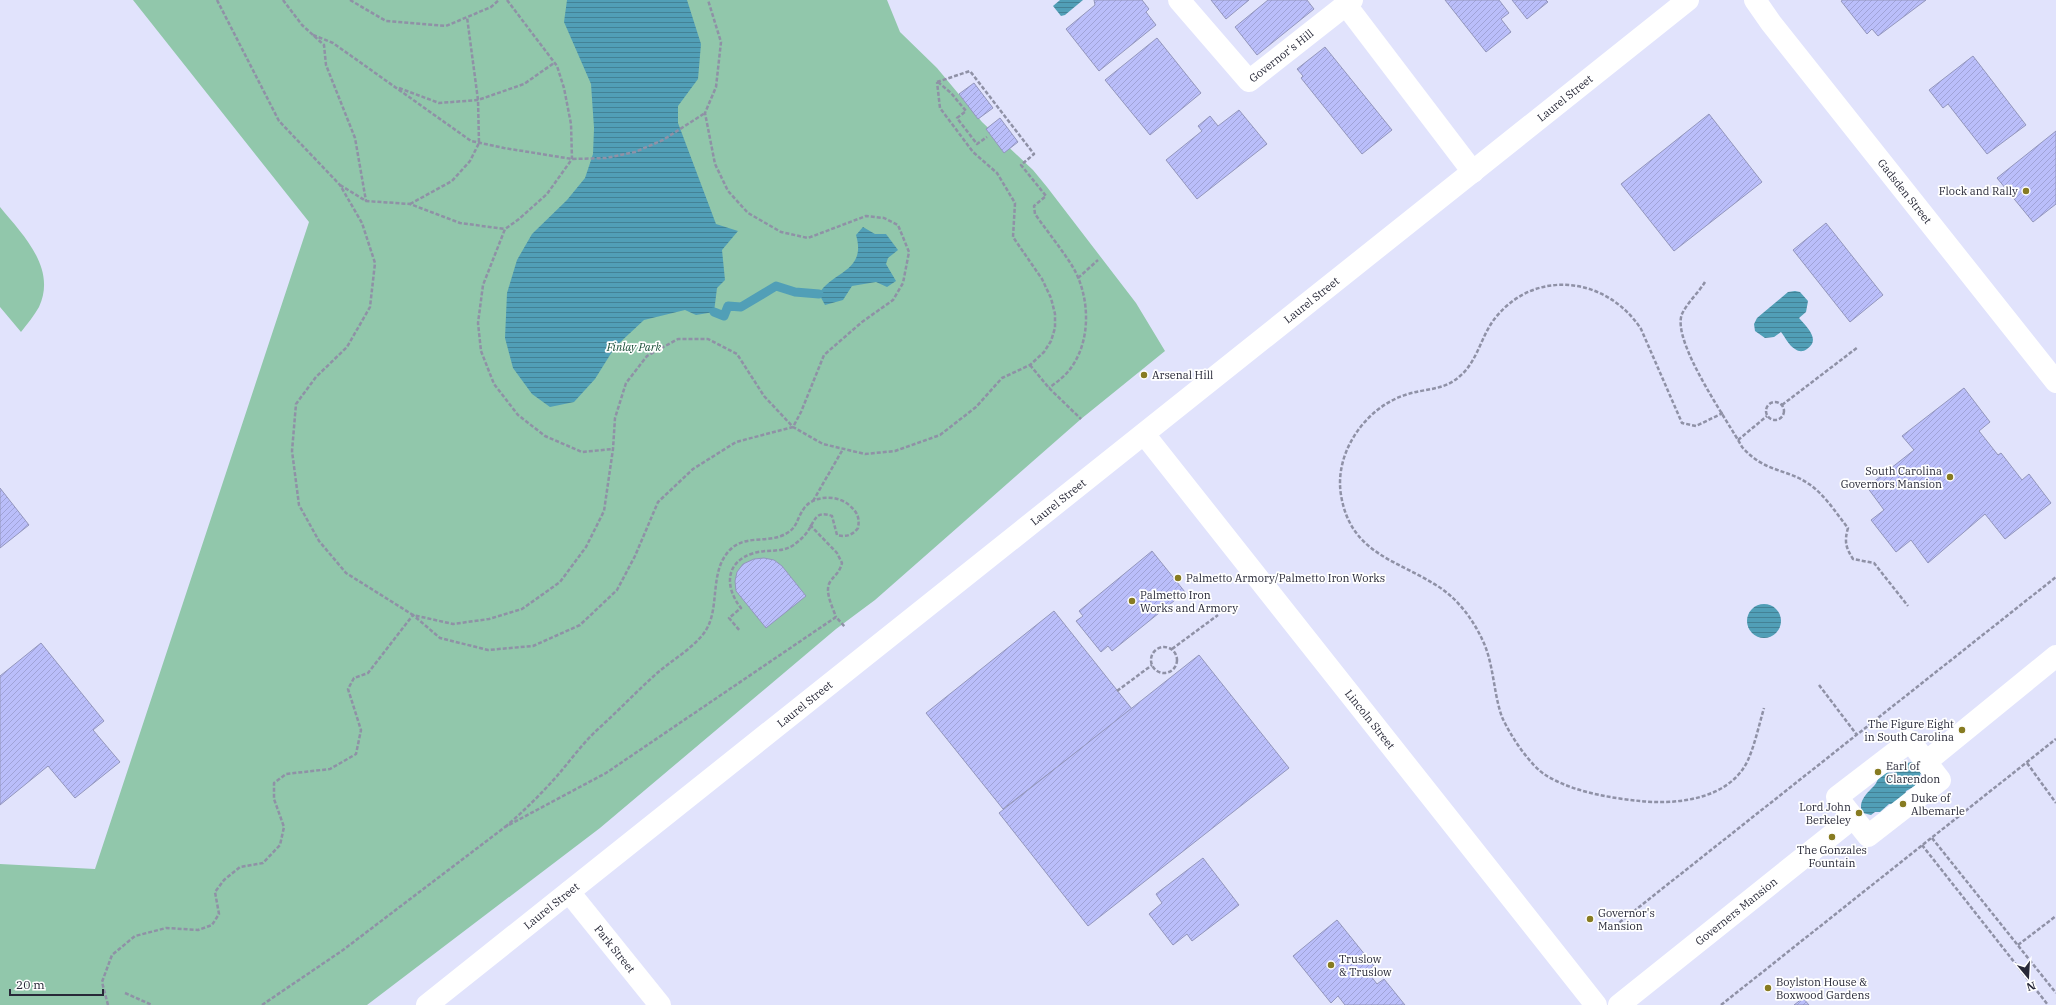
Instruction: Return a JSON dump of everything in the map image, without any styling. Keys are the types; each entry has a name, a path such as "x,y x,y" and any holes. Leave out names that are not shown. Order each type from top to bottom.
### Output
{"street":[{"name":"Governor's Hill","path":"1179,0 1249,81 1343,4 1472,172"},
{"name":"Laurel Street","path":"427,1005 1688,0"},
{"name":"Gadsden Street","path":"1755,0 1771,23 2056,382"},
{"name":"Lincoln Street","path":"1144,434 1596,1005"},
{"path":"1926,762 2056,656"},
{"path":"1910,741 1940,780 1868,836 1853,818 1837,797 1910,741"},
{"name":"Governers Mansion","path":"1619,1005 1853,818"},
{"name":"Park Street","path":"569,892 660,1005"}],"path":[{"path":"217,0 279,121 340,184 366,201 410,204 460,223 505,229"},
{"path":"283,0 302,25 324,45 326,65 355,138 366,201"},
{"path":"350,0 386,22 446,26 491,7 498,0"},
{"path":"507,0 554,63 564,88 570,124 572,159 547,194 519,220 505,229 483,284 478,323 481,351 494,384 518,415 545,436 582,452 613,449"},
{"path":"340,184 362,223 375,263 370,307 347,347 316,377 296,404 292,451 298,505 319,541 346,573 413,614 440,638 488,650 533,646 580,625 617,590 636,556 658,502 693,469 736,442 793,427 801,412 824,355 862,322 893,300 903,282 910,252 898,225 884,218 866,216 808,238 781,232 748,213 728,191 715,164 705,113 716,87 721,42 708,0"},
{"path":"410,204 452,181 470,161 478,143 478,100 467,17"},
{"path":"313,35 333,43 471,141 478,143 572,159 606,158 635,152 663,140 705,113"},
{"path":"394,87 439,103 478,100 524,84 554,63"},
{"path":"937,82 970,71 1034,154 1021,165 1046,196 1034,206 1035,214 1071,264 1078,278 1083,291 1087,319 1082,343 1071,367 1065,375 1049,388"},
{"path":"413,614 453,624 489,619 522,609 560,582 586,547 604,511 613,449 615,418 626,383 647,356 678,339 708,339 737,354 764,396 793,427 823,444 865,454 895,451 940,435 976,407 1002,378 1030,365 1044,352 1055,328 1051,298 1042,279 1013,238 1015,203 997,173 973,152 940,108 937,82"},
{"path":"937,82 951,93 966,111 957,118 976,144 987,137"},
{"path":"1078,278 1098,260"},
{"path":"1705,282 1682,313 1680,330 1691,358 1738,440 1752,457 1763,465 1808,483 1818,491 1848,528 1845,540 1846,549 1853,559 1874,563 1908,606"},
{"path":"1723,413 1696,426 1682,423 1641,329 1633,318 1616,302 1587,288 1576,286 1550,285 1536,288 1513,299 1495,318 1481,340 1474,361 1460,377 1446,386 1398,398 1366,421 1352,438 1344,458 1340,478 1341,496 1351,527 1376,552 1441,589 1455,600 1470,616 1484,642 1489,656 1502,717 1520,747 1538,769 1546,776 1584,790 1616,798 1665,802 1698,798 1726,786 1741,772 1748,760 1764,708"},
{"path":"1782,405 1858,347"},
{"path":"1030,365 1049,388 1081,419"},
{"path":"1767,416 1766,410 1768,405 1774,402 1782,405"},
{"path":"1767,416 1775,420 1780,418 1784,410 1782,405"},
{"path":"1738,440 1767,416"},
{"path":"262,1005 343,950 505,827 532,803 589,738 656,674 699,639 713,616 714,590 719,570 731,548 740,543 751,540 775,538 792,531 805,507 813,501 843,449"},
{"path":"740,631 729,618 742,608 731,593 728,582 730,574 744,557 755,553 777,552 791,546 801,538 812,520 818,516 826,514 832,516 837,534 843,536 855,532 859,524 857,513 844,501 837,498 813,501"},
{"path":"810,525 837,554 842,563 837,576 830,581 828,586 836,617 845,627"},
{"path":"1610,930 2056,577"},
{"path":"108,1005 102,982 112,955 135,936 166,928 198,930 212,925 219,914 214,892 224,880 240,867 263,863 280,845 284,827 274,799 274,783 286,774 330,769 356,754 362,730 348,689 354,678 368,673 413,614"},
{"path":"1172,649 1218,615"},
{"path":"505,827 606,773 836,617"},
{"path":"1168,647 1172,649 1177,656 1177,665 1172,672 1163,674 1159,673 1152,665 1152,654 1159,648 1168,647"},
{"path":"1117,691 1152,665"},
{"path":"1819,686 1857,735"},
{"path":"1721,1005 2056,739"},
{"path":"2026,763 2056,803"},
{"path":"1932,838 2056,993"},
{"path":"1922,845 2048,1005"},
{"path":"2018,945 2056,916"},
{"path":"125,993 152,1005"}],"green space":[{"name":"Finlay Park","path":"133,0 887,0 900,32 937,68 982,122 1033,170 1136,303 1165,351 1081,419 875,600 836,629 600,828 367,1005 0,1005 0,864 95,869 309,222"},
{"path":"0,207 35,253 41,266 44,279 43,293 39,307 21,332 0,307"}],"water":[{"path":"567,0 687,0 701,44 698,79 678,106 678,123 716,224 738,231 722,250 725,280 717,288 714,312 696,315 685,310 644,320 615,347 595,379 574,402 550,407 532,394 513,368 505,338 507,293 517,260 532,234 567,200 585,178 593,154 594,128 591,84 564,22"},
{"path":"1060,0 1083,0 1065,15 1061,16 1053,6"},
{"path":"863,227 875,234 886,234 898,250 888,258 886,264 896,281 887,287 876,282 852,286 843,300 825,305 819,294 825,286 853,264 857,257 858,247 856,235"},
{"path":"1788,292 1800,292 1808,301 1806,312 1799,318 1809,329 1813,338 1811,345 1802,351 1798,351 1793,348 1781,332 1774,337 1765,338 1755,331 1754,324 1757,318"},
{"path":"1761,604 1767,604 1771,605 1778,611 1781,621 1780,628 1774,635 1767,638 1761,638 1757,637 1750,631 1747,624 1747,618 1748,614 1754,607"},
{"path":"1916,762 1921,773 1915,786 1906,791 1905,796 1894,804 1889,804 1880,812 1875,812 1871,815 1863,813 1861,806 1863,799 1875,785 1879,777 1884,774 1894,773 1902,765"}],"building":[{"path":"1094,0 1142,0 1149,9 1146,12 1156,25 1099,71 1066,29 1095,5"},
{"path":"1211,0 1249,0 1226,19"},
{"path":"1268,0 1307,0 1314,9 1257,55 1235,27"},
{"path":"1445,0 1499,0 1509,13 1501,19 1511,32 1486,52"},
{"path":"1512,0 1546,0 1548,2 1527,19"},
{"path":"1926,0 1878,36 1872,29 1867,34 1841,1"},
{"path":"1157,38 1201,93 1150,135 1105,80"},
{"path":"1325,47 1392,130 1362,154 1301,78 1303,76 1297,69"},
{"path":"1973,56 2026,125 1987,154 1948,104 1943,108 1929,90"},
{"path":"974,83 993,108 978,119 959,94"},
{"path":"1239,110 1267,144 1197,199 1166,160 1202,131 1198,126 1210,116 1218,126"},
{"path":"1709,114 1762,182 1674,251 1621,184"},
{"path":"1000,118 1018,142 1004,153 986,129"},
{"path":"2056,131 2056,204 2033,222 1997,178"},
{"path":"1826,223 1883,295 1850,322 1793,250"},
{"name":"South Carolina Governors Mansion","path":"1964,388 1990,422 1979,431 1998,455 2001,453 2022,480 2029,474 2051,503 2005,539 1985,514 1928,563 1911,540 1896,552 1871,520 1884,510 1867,487 1914,450 1902,436"},
{"path":"0,488 29,525 0,548"},
{"name":"Palmetto Iron Works and Armory","path":"1152,551 1185,592 1112,651 1108,646 1101,652 1076,621 1083,616 1079,611"},
{"path":"764,558 774,560 782,566 806,596 766,628 736,591 735,581 737,572 743,564 754,559"},
{"path":"1054,611 1132,709 1003,809 926,713"},
{"path":"41,643 104,721 93,730 120,762 75,798 48,766 0,805 0,676"},
{"path":"1199,655 1289,768 1088,926 999,813"},
{"path":"1203,858 1239,905 1192,941 1187,934 1173,945 1149,914 1162,903 1156,894"},
{"path":"1337,920 1374,966 1367,971 1377,984 1384,979 1405,1005 1345,1005 1338,996 1331,1003 1293,956"},
{"path":"1803,998 1809,1005 1794,1005"}],"waterway":[{"path":"714,312 724,316 728,306 741,307 776,286 795,292 819,294"}],"place":[{"name":"Flock and Rally","path":"2026,191"},
{"name":"Arsenal Hill","path":"1144,375"},
{"name":"South Carolina Governors Mansion","path":"1950,477"},
{"name":"Palmetto Armory/Palmetto Iron Works","path":"1178,578"},
{"name":"Palmetto Iron Works and Armory","path":"1132,601"},
{"name":"The Figure Eight in South Carolina","path":"1962,730"},
{"name":"Earl of Clarendon","path":"1878,772"},
{"name":"Duke of Albemarle","path":"1903,804"},
{"name":"Lord John Berkeley","path":"1859,813"},
{"name":"The Gonzales Fountain","path":"1832,837"},
{"name":"Governor's Mansion","path":"1590,919"},
{"name":"Truslow & Truslow","path":"1331,965"},
{"name":"Boylston House & Boxwood Gardens","path":"1768,988"}]}
